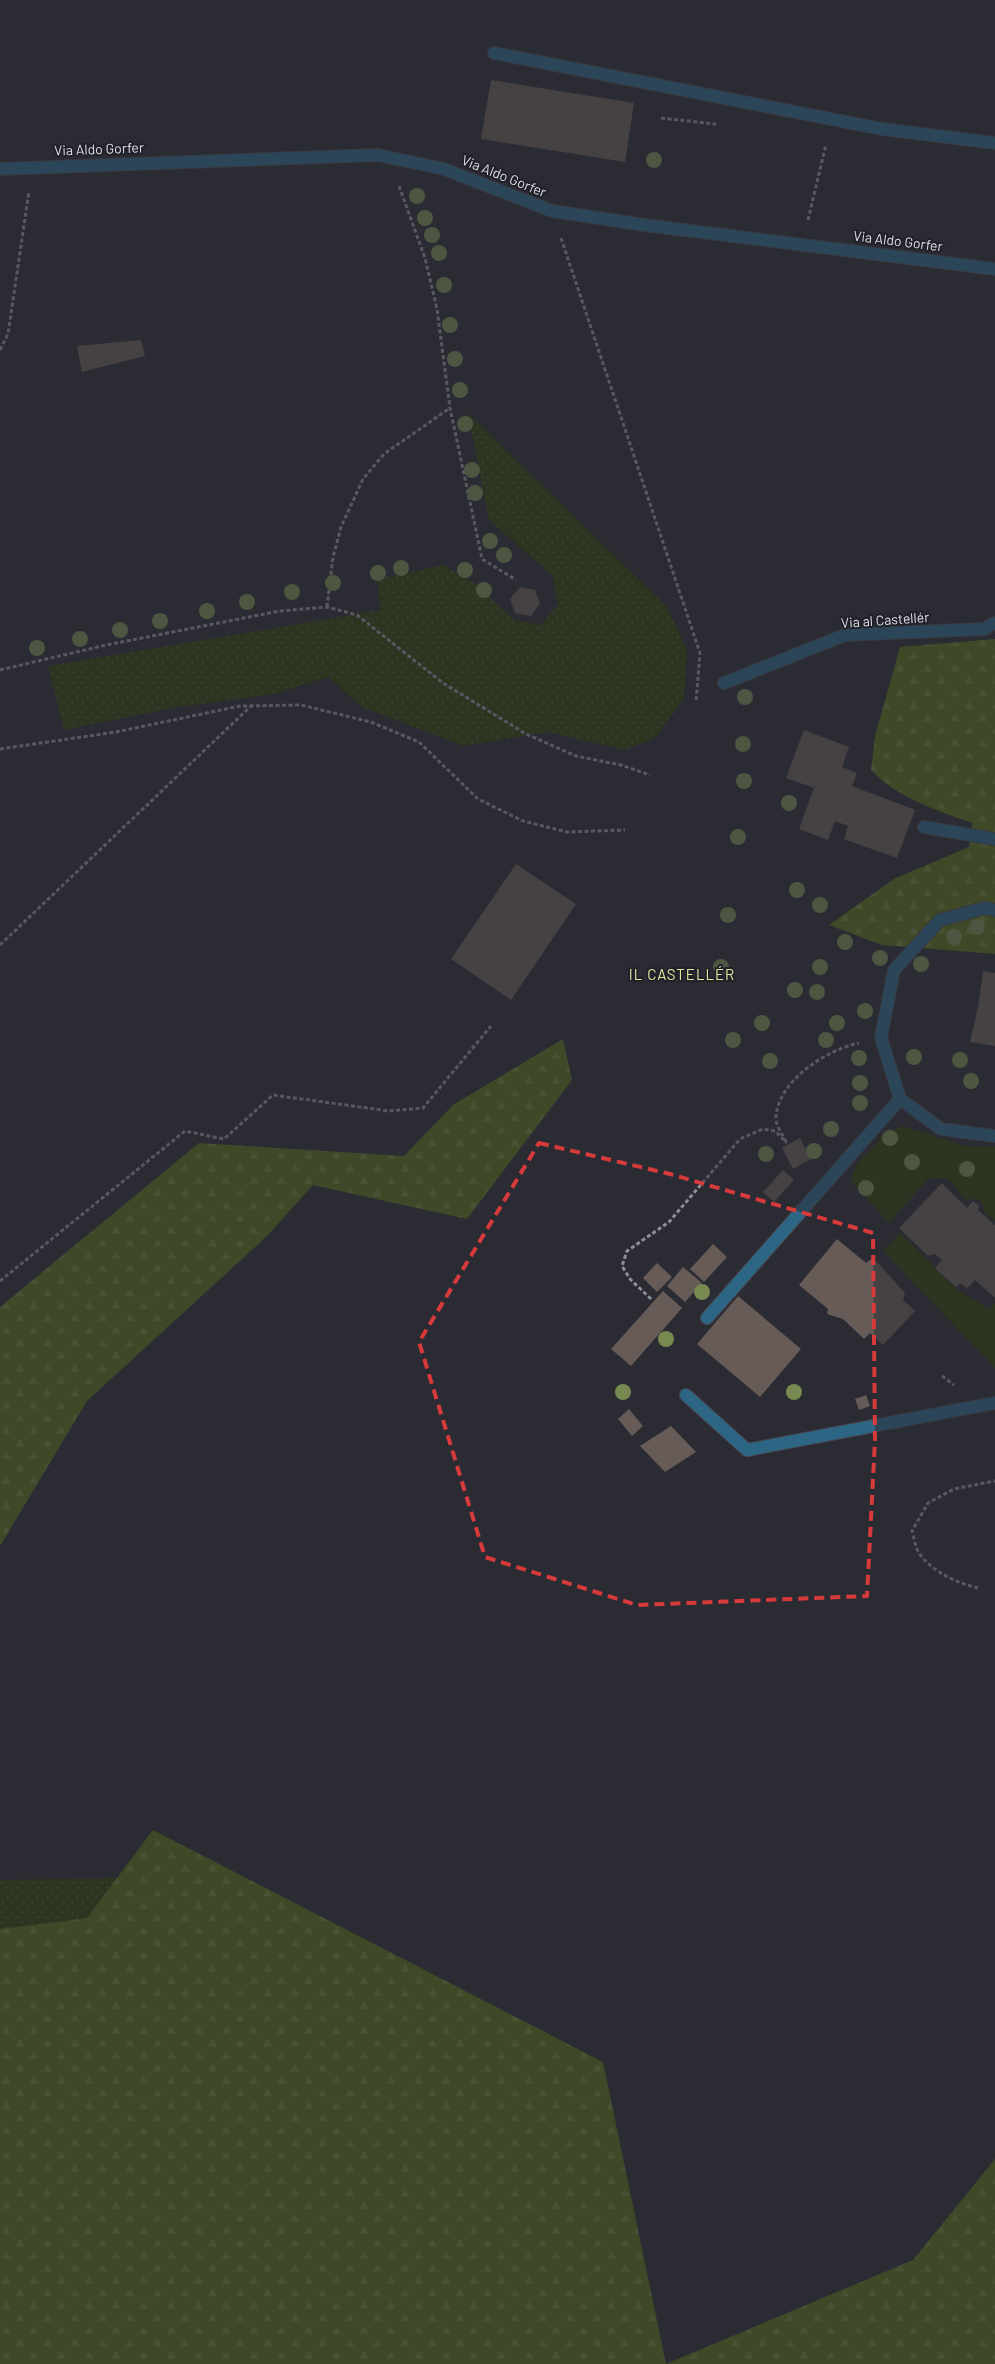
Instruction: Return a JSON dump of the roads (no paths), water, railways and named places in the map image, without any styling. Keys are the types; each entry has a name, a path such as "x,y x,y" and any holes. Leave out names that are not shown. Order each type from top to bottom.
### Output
{"street":[{"path":"494,54 882,129 995,143"},
{"name":"Via Aldo Gorfer","path":"0,169 33,166 378,154 444,169 552,211 644,225 995,269"},
{"name":"Via al Castellér","path":"724,683 844,635 984,629 995,623"},
{"path":"924,827 995,839"},
{"path":"995,910 985,908 940,920 894,970 881,1038 900,1099 941,1129 995,1136"},
{"path":"706,1318 900,1099"},
{"path":"686,1395 747,1450 995,1403"}],"district":[{"name":"IL CASTELLÉR","path":"682,975"}]}
